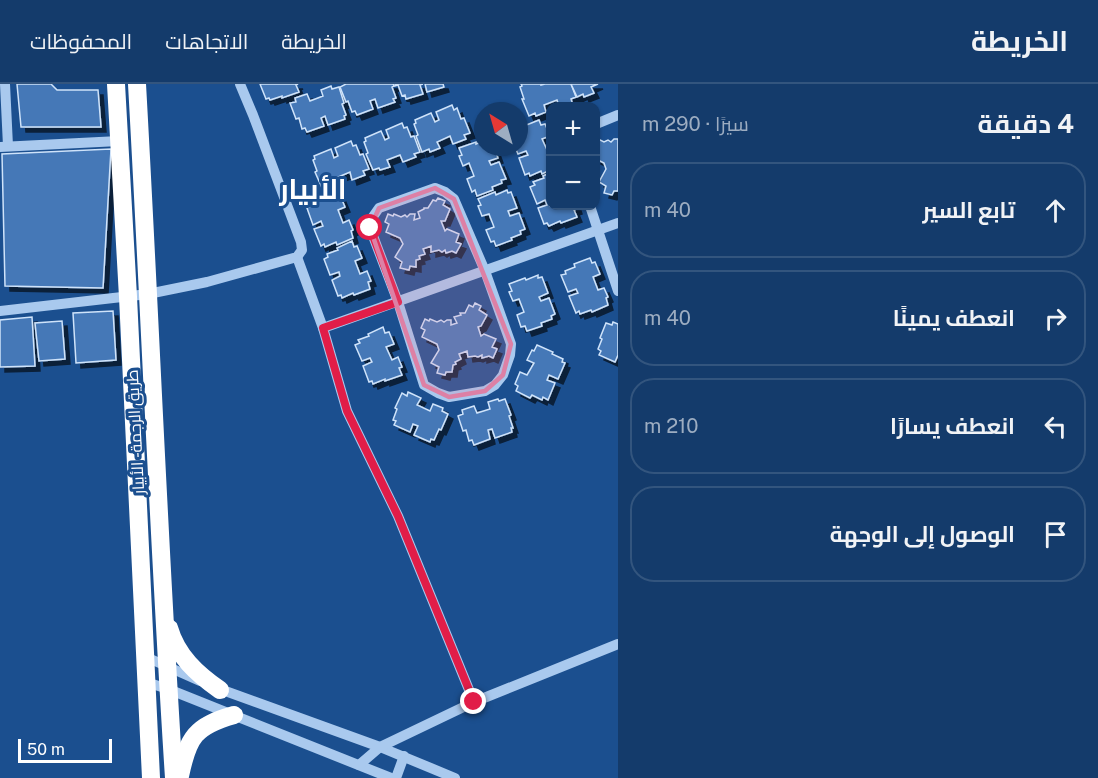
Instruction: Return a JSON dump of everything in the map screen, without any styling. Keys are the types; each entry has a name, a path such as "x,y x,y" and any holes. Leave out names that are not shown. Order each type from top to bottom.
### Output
{"highway":[{"name":"طريق الرجمة - الأبيار","path":"116,84 152,778"},
{"name":"طريق الرجمة - الأبيار","path":"137,84 155,463 174,778"},
{"path":"165,613 178,650 190,665 220,690"},
{"path":"180,778 186,753 197,733 206,725 234,715"}],"street":[{"path":"5,84 4,146 119,141"},
{"path":"0,311 148,294 207,282 297,257 302,250 301,242 254,115 240,84"},
{"path":"600,122 618,115"},
{"path":"435,188 454,199 485,271 511,344 510,355 495,386 485,391 449,398 424,385 398,302 370,228 372,218 379,208 435,188"},
{"path":"591,210 618,291"},
{"path":"323,328 618,223"},
{"path":"297,257 323,328 347,411 398,516 474,702"},
{"path":"359,765 380,747 474,702 618,644"},
{"path":"146,657 220,690 380,747 455,778"},
{"path":"146,682 391,778"},
{"path":"396,778 404,756"}],"highlighted area":[{"path":"435,188 454,199 511,344 503,375 485,391 449,397 424,385 370,228 379,208"}],"building":[{"path":"17,84 51,84 57,90 98,90 101,127 21,127"},
{"path":"260,84 298,84 296,85 299,92 270,100 266,99"},
{"path":"346,84 393,84 395,102 378,108 375,99 370,101 373,109 357,115 355,111 352,112 340,87"},
{"path":"395,84 423,84 420,85 423,94 406,99 405,95 402,96 398,85 395,86"},
{"path":"425,84 443,84 444,87 427,92"},
{"path":"521,84 571,84 576,97 571,99 572,102 558,102 557,100 546,102 544,105 546,112 529,116 528,102 523,102 522,99 524,99 520,87"},
{"path":"571,84 598,84 591,87 594,93 577,97"},
{"path":"331,86 332,89 339,87 344,103 342,104 345,119 328,125 325,116 321,118 324,126 307,132 305,128 302,129 299,118 296,119 290,103 296,102 295,98 307,94 310,101 323,96 321,90"},
{"path":"452,105 454,110 457,108 461,119 464,118 470,133 464,135 466,139 453,144 450,136 437,142 440,148 422,152 416,136 418,135 415,120 431,113 435,122 439,120 436,112"},
{"path":"539,120 541,125 545,124 546,126 546,138 542,139 546,148 546,172 542,174 541,171 530,176 529,173 525,175 519,158 528,156 528,124"},
{"path":"402,123 404,128 407,127 411,137 414,136 420,152 414,154 416,157 403,162 400,155 387,160 390,167 373,170 366,154 368,153 365,138 381,131 385,140 389,138 386,130"},
{"path":"618,139 618,191 614,191 612,195 604,193 606,186 600,183 606,169 604,163 600,161 600,140 611,142"},
{"path":"351,141 353,146 356,145 360,155 363,154 369,169 363,171 365,175 352,180 350,172 336,178 339,184 322,188 315,172 317,171 314,156 331,149 334,158 338,156 335,148"},
{"path":"474,143 474,156 497,156 498,158 489,161 491,165 499,162 506,179 492,187 493,190 477,196 475,190 472,192 467,179 474,176 469,163 463,166 459,148"},
{"path":"111,149 103,288 5,286 2,154"},
{"path":"546,175 546,202 545,200 537,204 530,187 535,185 533,182 544,178 543,176"},
{"path":"507,190 508,193 511,192 517,208 508,211 510,216 519,213 525,229 520,231 521,234 511,238 512,240 496,246 494,241 491,242 486,230 494,227 489,214 482,216 478,199"},
{"path":"335,191 337,196 340,195 345,207 338,210 343,223 349,220 353,238 325,247 324,244 321,246 314,229 323,226 321,221 313,225 307,208 320,199 319,197"},
{"path":"438,198 445,201 443,205 450,209 445,221 441,221 445,231 447,229 459,234 456,242 461,244 456,253 452,251 446,253 445,250 431,252 431,246 423,249 425,254 416,260 416,267 410,266 409,270 400,268 402,262 395,257 403,244 400,238 386,232 389,224 385,222 388,214 407,217 415,214 414,220 420,218 418,212 428,208 433,200 436,201"},
{"path":"546,205 546,210 574,210 577,217 549,226 547,223 544,224 538,208"},
{"path":"352,241 362,258 355,261 360,274 367,271 371,281 368,282 370,289 342,298 341,295 338,296 332,280 340,276 339,272 330,275 324,259 328,257 327,254"},
{"path":"590,258 592,263 595,262 600,274 593,277 598,290 604,288 608,297 606,298 608,305 580,314 579,311 576,313 569,296 578,293 576,289 568,292 561,275 575,267 574,264"},
{"path":"538,275 538,278 542,277 548,293 539,297 541,301 549,298 555,314 551,316 552,319 541,323 542,326 527,331 525,326 521,327 517,315 524,312 519,299 513,301 509,292 512,291 509,284"},
{"path":"475,303 481,306 479,310 487,315 478,327 481,336 484,334 496,339 492,347 497,349 493,358 489,356 482,358 482,355 468,357 467,351 459,354 461,359 455,362 452,372 446,372 445,375 437,373 439,367 431,363 439,350 437,344 422,337 425,330 421,328 425,319 437,322 451,320 451,325 457,323 454,317 465,313 469,305 473,307"},
{"path":"113,311 116,360 76,363 73,313"},
{"path":"32,317 35,366 0,367 0,320"},
{"path":"62,321 65,359 39,361 35,323"},
{"path":"613,322 618,324 618,355 615,362 599,355 601,351 598,349 606,323 612,325"},
{"path":"383,327 385,333 389,332 394,344 386,347 392,360 398,357 402,375 373,384 372,381 369,382 363,366 372,362 370,358 362,361 355,345 360,343 358,340"},
{"path":"537,345 553,352 552,354 563,359 562,362 565,363 558,379 549,375 547,380 555,383 548,400 532,395 530,398 516,391 518,386 515,384 520,372 527,375 534,363 527,360"},
{"path":"408,392 421,398 417,405 430,411 433,404 443,408 442,411 448,414 441,430 439,429 434,440 431,439 430,442 414,435 418,426 413,424 410,432 394,425 396,421 393,420 397,409 395,408 402,393 407,396"},
{"path":"498,399 499,401 505,399 511,415 509,416 512,432 495,438 492,429 488,430 490,439 474,445 472,440 469,441 466,430 463,431 458,416 463,414 462,410 474,406 477,413 490,409 488,402"}],"district":[{"name":"الأبيار","path":"313,189"}],"route":[{"path":"370,228 398,302 323,328 347,411 398,516 474,702"}]}
